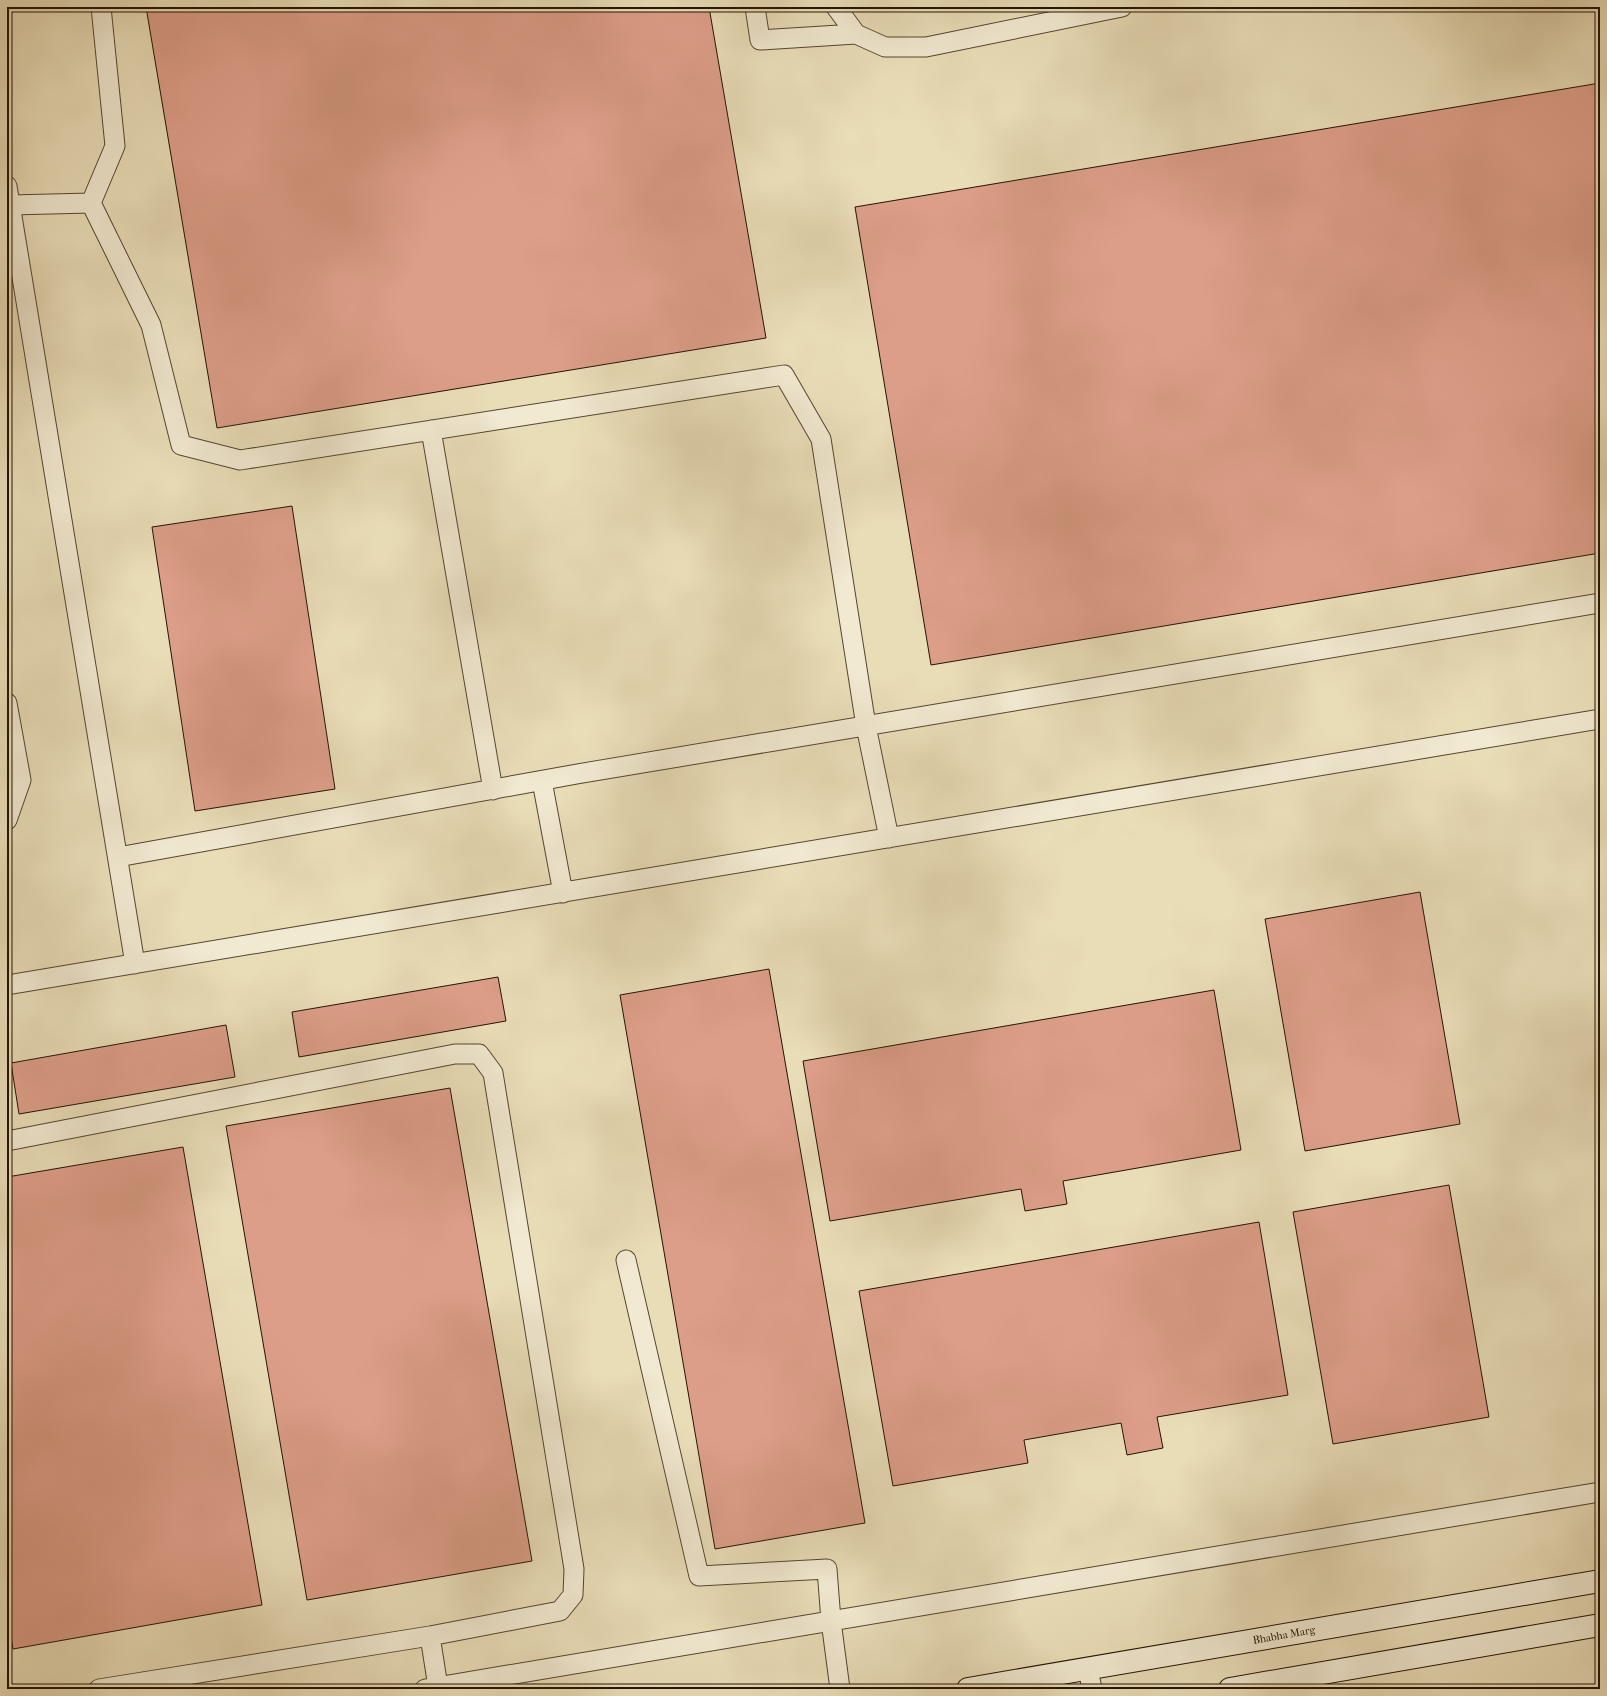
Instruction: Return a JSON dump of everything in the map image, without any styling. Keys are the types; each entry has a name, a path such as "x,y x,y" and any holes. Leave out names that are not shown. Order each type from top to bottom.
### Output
{"street":[{"name":"Bhabha Marg","path":"968,1689 1090,1679 1600,1581"},
{"path":"1230,1689 1600,1625"}],"lane":[{"path":"101,7 115,146 91,203 151,325 180,445 240,460 784,375 821,439 866,726 889,838"},
{"path":"754,7 760,40 856,34 885,47 926,46 1122,7"},
{"path":"836,7 856,34"},
{"path":"7,186 136,964"},
{"path":"10,205 91,203"},
{"path":"432,430 493,790"},
{"path":"118,857 542,781 1600,603"},
{"path":"7,703 21,780 7,820"},
{"path":"7,985 1600,719"},
{"path":"542,781 562,893"},
{"path":"7,1141 455,1054 479,1054 493,1073 572,1561 573,1595 560,1611 430,1636 99,1689"},
{"path":"626,1260 699,1576 827,1569 830,1621 840,1689"},
{"path":"430,1636 432,1688 1600,1492"}],"building":[{"path":"146,7 709,7 766,338 217,428"},
{"path":"1600,83 1600,553 931,665 855,207"},
{"path":"292,506 335,789 195,811 152,527"},
{"path":"1420,892 1460,1124 1305,1151 1265,919"},
{"path":"769,969 865,1523 715,1549 620,995"},
{"path":"498,977 506,1021 299,1057 292,1012"},
{"path":"1214,990 1241,1150 1063,1181 1067,1204 1025,1211 1021,1189 830,1221 803,1061"},
{"path":"226,1025 235,1077 19,1114 11,1063"},
{"path":"450,1088 532,1561 307,1600 226,1126"},
{"path":"183,1147 262,1605 13,1649 7,1614 7,1177"},
{"path":"1449,1185 1489,1417 1333,1444 1293,1212"},
{"path":"1259,1222 1288,1395 1157,1417 1163,1448 1127,1455 1121,1423 1024,1440 1028,1463 893,1486 859,1291"}]}
